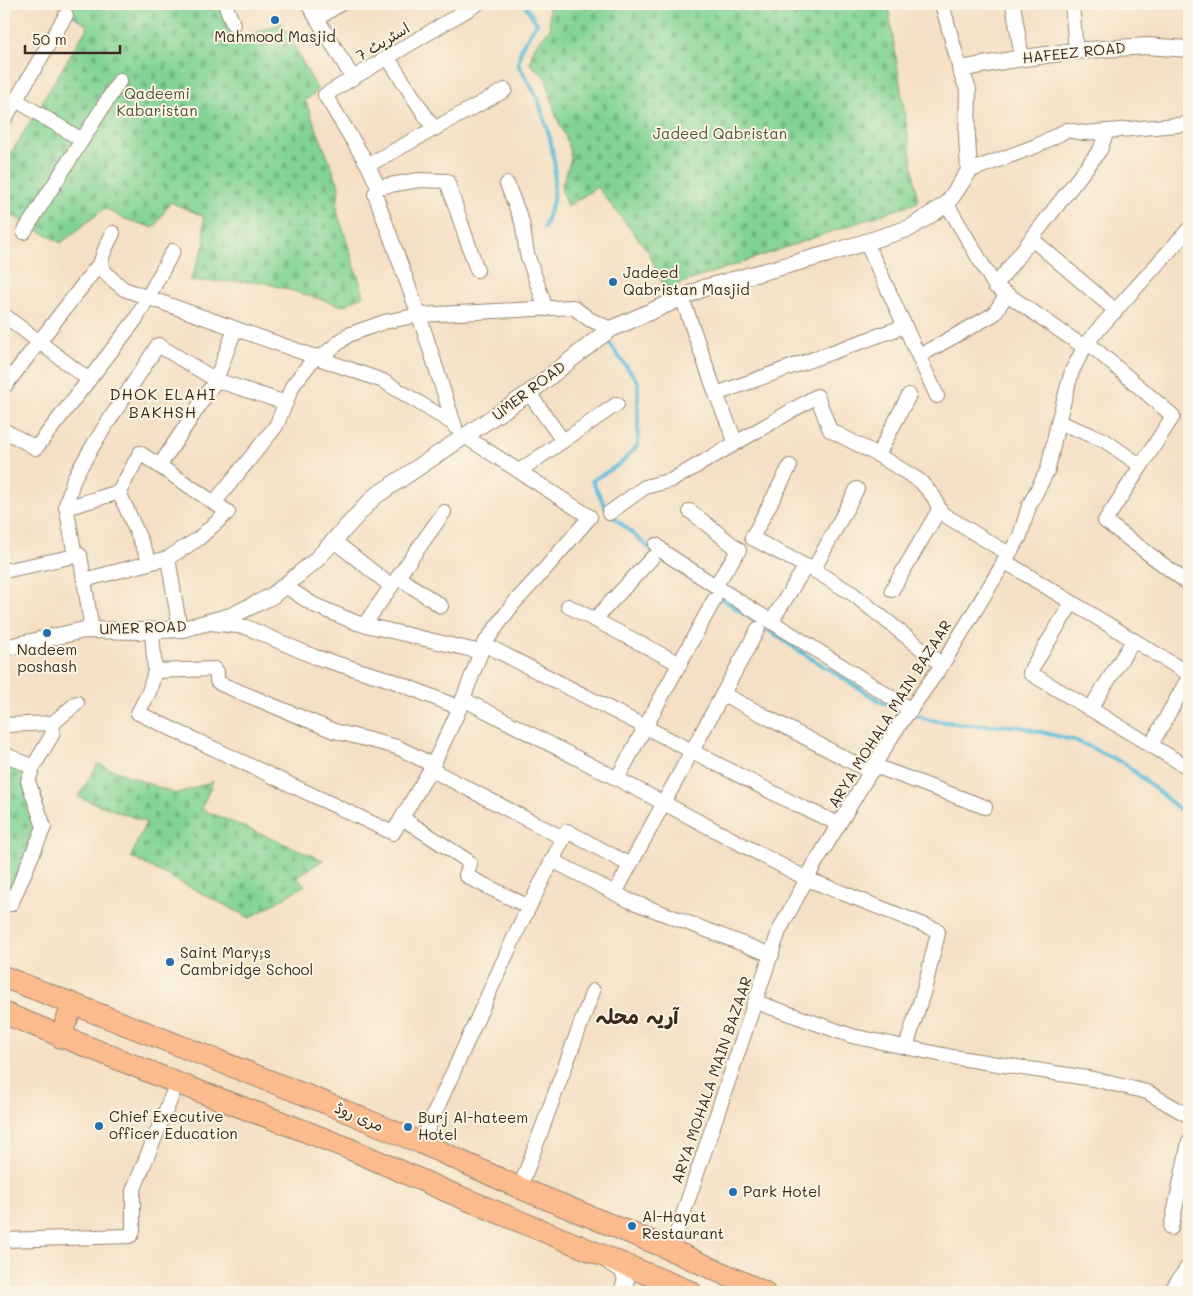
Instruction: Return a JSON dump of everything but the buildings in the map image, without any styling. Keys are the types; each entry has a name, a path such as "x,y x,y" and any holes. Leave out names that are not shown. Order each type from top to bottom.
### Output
{"main road":[{"name":"مری روڈ","path":"4,978 326,1103 520,1188 671,1250 764,1292"},
{"path":"60,1037 73,1004"},
{"path":"4,1013 177,1083 297,1128 691,1292"}],"street":[{"path":"225,4 234,24"},
{"name":"اسٹریٹ 7","path":"308,4 353,78 477,4"},
{"path":"317,18 340,4"},
{"path":"942,4 960,70 968,89 967,137 970,171 1036,146 1067,130 1084,133 1189,124"},
{"path":"1013,4 1022,58"},
{"path":"1072,4 1076,51"},
{"path":"4,120 66,15"},
{"name":"HAFEEZ ROAD","path":"960,70 1022,58 1076,51 1146,46 1189,49"},
{"path":"388,58 434,129"},
{"path":"353,78 325,95 368,165 378,188"},
{"path":"24,232 120,80"},
{"path":"368,165 505,90"},
{"path":"16,100 82,140"},
{"path":"919,356 994,314 1001,290 1032,239 1100,150 1107,131"},
{"name":"UMER ROAD","path":"4,648 84,630 180,630 231,616 256,604 272,596 316,561 374,497 529,393 611,330 704,288 910,228 947,204 970,171"},
{"path":"152,631 155,671 149,692 138,713 393,833 432,767 461,704 483,648 513,604 590,517 519,471 463,438 454,424 419,315 374,194 378,188 419,180 446,181 477,270"},
{"path":"507,184 522,222 527,254 546,309"},
{"path":"947,204 1001,290 1086,344 1173,416 1105,521 1189,584"},
{"name":"ARYA MOHALA MAIN BAZAAR","path":"671,1250 779,931 807,879 895,731 942,665 1020,536 1028,506 1048,469 1072,371 1086,344 1189,229"},
{"path":"4,387 100,263 113,233"},
{"path":"1032,239 1116,311"},
{"path":"866,242 938,396"},
{"path":"4,430 36,448 136,320 173,251"},
{"path":"100,263 104,273 124,289 383,381 454,424"},
{"path":"682,298 716,394 736,443"},
{"path":"214,503 276,426 294,385 318,357 348,335 384,322 419,315 573,307 589,319 611,330"},
{"path":"4,314 88,380"},
{"path":"716,394 905,326"},
{"path":"160,466 216,380 235,329"},
{"path":"75,556 66,508 74,478 158,345 216,380 286,402"},
{"path":"529,393 563,441"},
{"path":"608,513 645,487 672,480 817,396 830,430 878,455 920,481 934,497 941,514 1072,603 1189,676 1151,745"},
{"path":"878,455 909,396"},
{"path":"519,471 617,404"},
{"path":"1058,422 1104,440 1141,466"},
{"path":"66,508 119,492 140,453 228,512 198,539 168,558 84,580"},
{"path":"790,466 752,538 853,594 942,665"},
{"path":"771,622 811,569 815,568 856,489"},
{"path":"119,492 150,562"},
{"path":"892,590 939,510"},
{"path":"617,779 680,664 714,593 739,550 690,511"},
{"path":"364,625 444,512"},
{"path":"334,541 394,582 441,606"},
{"path":"594,620 654,552 665,553 714,593 771,622 910,710"},
{"path":"4,572 80,554 92,630"},
{"path":"168,558 180,630"},
{"path":"285,586 314,605 364,625 483,648 795,804 839,824"},
{"path":"1072,603 1030,673 1189,768"},
{"path":"568,606 680,664"},
{"path":"207,622 246,627 315,657 461,704 617,779 807,879 937,930 938,933 924,990 906,1047"},
{"path":"615,893 758,630"},
{"path":"1090,709 1133,641"},
{"path":"155,671 215,670 217,672 217,681 230,688 334,731 397,747 563,838 562,840"},
{"path":"723,694 873,769 985,807"},
{"path":"4,725 53,723 77,703"},
{"path":"10,904 44,827 28,781 32,767 52,735 53,723"},
{"path":"4,754 32,767"},
{"path":"402,818 468,861 470,864 466,874 470,878 529,906"},
{"path":"421,1143 529,906 567,831 630,865"},
{"path":"552,860 628,900 772,955"},
{"path":"520,1188 593,991"},
{"path":"756,1002 852,1036 954,1057 1093,1079 1147,1092 1189,1116"},
{"path":"4,1240 128,1236 132,1234 133,1191 177,1083"},
{"path":"1171,1228 1189,1142"},
{"path":"560,1237 622,1269 626,1280 622,1292"},
{"path":"1170,1292 1189,1265"}],"green space":[{"name":"Qadeemi Kabaristan","path":"56,4 223,4 241,38 282,23 318,91 305,100 339,186 337,211 364,295 343,306 262,282 190,281 205,243 203,216 170,202 154,228 122,218 105,208 61,243 4,211 4,165 88,26"},
{"name":"Jadeed Qabristan","path":"543,4 888,4 918,202 665,289 648,251 597,187 567,207 561,188 571,159 567,140 556,116 546,78 530,64 533,48 550,29 549,9"},
{"path":"4,754 33,767 28,781 44,827 11,904 4,906"},
{"path":"98,764 176,794 213,781 201,809 323,860 297,877 305,885 250,918 131,857 146,822 78,797"}],"waterway":[{"path":"524,4 537,23 522,46 518,64 538,99 550,138 555,166 553,201 544,228"},
{"path":"605,338 638,382 638,445 621,463 592,481 609,513 654,552"},
{"path":"718,596 798,650 881,702 894,706"},
{"path":"912,713 929,720 971,725 1017,726 1077,741 1124,763 1189,815"}],"place":[{"name":"Mahmood Masjid","path":"275,20"},
{"name":"Jadeed Qabristan Masjid","path":"613,282"},
{"name":"Nadeem poshash","path":"47,633"},
{"name":"Saint Mary;s Cambridge School","path":"170,962"},
{"name":"Chief Executive officer Education","path":"99,1126"},
{"name":"Burj Al-hateem Hotel","path":"408,1127"},
{"name":"Park Hotel","path":"733,1192"},
{"name":"Al-Hayat Restaurant","path":"632,1226"}],"district":[{"name":"DHOK ELAHI BAKHSH","path":"163,403"},
{"name":"آریہ محلہ","path":"637,1017"}]}
